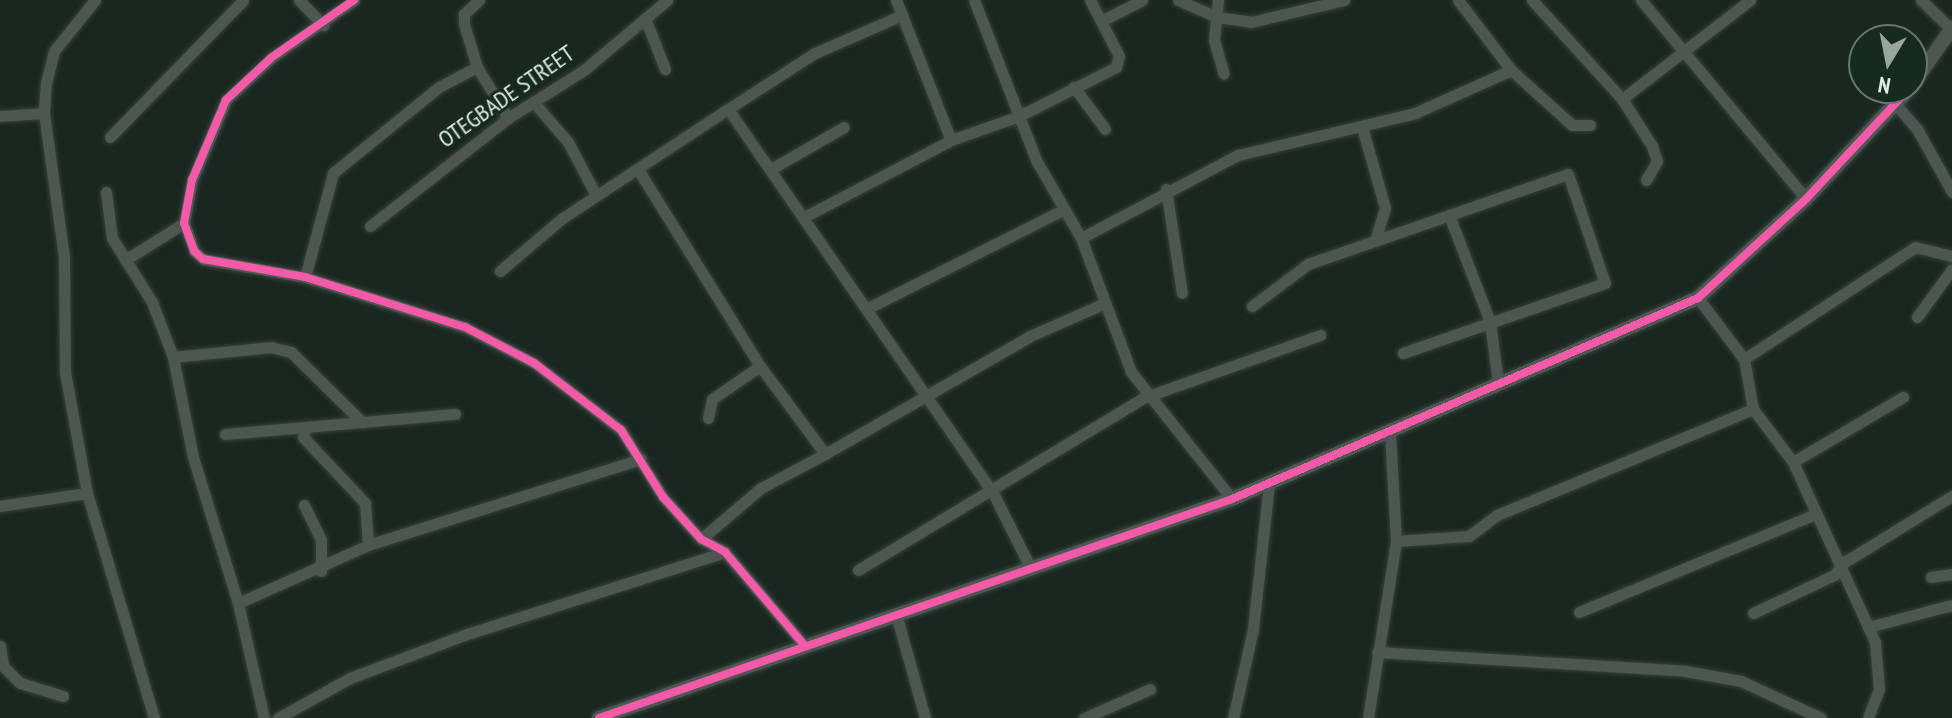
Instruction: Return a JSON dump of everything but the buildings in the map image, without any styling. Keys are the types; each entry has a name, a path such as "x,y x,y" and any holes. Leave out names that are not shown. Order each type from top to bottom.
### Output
{"street":[{"path":"95,0 54,51 44,113 64,258 65,372 87,493 154,718"},
{"path":"110,137 243,0"},
{"path":"299,0 323,25"},
{"path":"354,0 323,25 271,58 226,100 192,180 184,223 203,259 305,277 465,327 498,343 621,430 663,497 701,539 725,552 805,646"},
{"name":"OTEGBADE STREET","path":"370,226 508,118 536,105 667,0"},
{"path":"896,0 951,140"},
{"path":"974,0 1019,116 1081,238 1145,397 1232,499"},
{"path":"804,217 951,140 1019,116 1120,61 1090,0"},
{"path":"1101,21 1142,0"},
{"path":"1178,0 1217,17 1251,22 1312,4 1344,0"},
{"path":"1218,0 1214,40 1224,74"},
{"path":"1458,0 1511,70 1572,125 1590,125"},
{"path":"1532,0 1622,99 1657,155 1646,180"},
{"path":"1641,0 1806,199"},
{"path":"1622,99 1750,0"},
{"path":"1921,0 1952,28 1928,62"},
{"path":"473,2 464,24 477,67 508,118"},
{"path":"500,271 596,195 639,171 815,53 902,15"},
{"path":"645,18 665,69"},
{"path":"305,277 333,173 439,87 477,67"},
{"path":"1081,238 1166,189 1238,155 1362,127 1471,93 1511,70"},
{"path":"1074,87 1105,129"},
{"path":"536,105 568,142 596,195"},
{"path":"599,718 1232,499 1390,435 1498,383 1698,298 1806,199 1897,106 1917,129 1952,192"},
{"path":"728,109 992,491 1031,569"},
{"path":"0,116 44,113"},
{"path":"771,169 844,127"},
{"path":"1362,127 1385,208 1375,241"},
{"path":"639,171 760,366 825,454"},
{"path":"1252,306 1308,264 1568,174 1591,228 1605,283 1403,353"},
{"path":"1166,189 1182,293"},
{"path":"106,192 110,229 125,260 152,302 173,357 193,457 238,603 264,718"},
{"path":"868,308 1065,209"},
{"path":"1449,215 1490,322 1498,383"},
{"path":"125,260 184,223"},
{"path":"1744,359 1915,247 1952,256"},
{"path":"1917,317 1952,269"},
{"path":"1698,298 1744,359 1753,409 1793,462 1816,514 1843,563 1868,627 1879,689 1868,718"},
{"path":"701,539 761,488 1042,330 1105,303"},
{"path":"858,570 1145,397 1320,335"},
{"path":"173,357 271,347 291,352 362,422"},
{"path":"708,418 717,394 760,366"},
{"path":"1793,462 1903,397"},
{"path":"1396,541 1469,536 1497,515 1753,409"},
{"path":"225,434 304,430 455,414"},
{"path":"304,430 303,437 365,503 368,545"},
{"path":"1368,718 1396,541 1390,435"},
{"path":"238,603 321,571 368,545 641,459"},
{"path":"1233,718 1253,629 1269,484"},
{"path":"0,506 87,493"},
{"path":"1753,613 1834,575 1843,563 1952,496"},
{"path":"304,505 321,540 321,571"},
{"path":"1579,612 1816,514"},
{"path":"278,718 350,678 470,633 725,552"},
{"path":"1931,577 1952,574"},
{"path":"1868,627 1952,605"},
{"path":"896,614 925,718"},
{"path":"0,646 3,666 20,683 63,696"},
{"path":"1377,652 1511,665 1685,671 1741,681 1821,718"},
{"path":"1084,718 1150,689"}],"cycle path":[{"path":"354,0 271,58 226,100 192,180 184,223 194,251 203,259 305,277 465,327 534,363 621,430 663,497 701,539 725,552 805,646"},
{"path":"599,718 1232,499 1698,298 1806,199 1895,104"}]}
